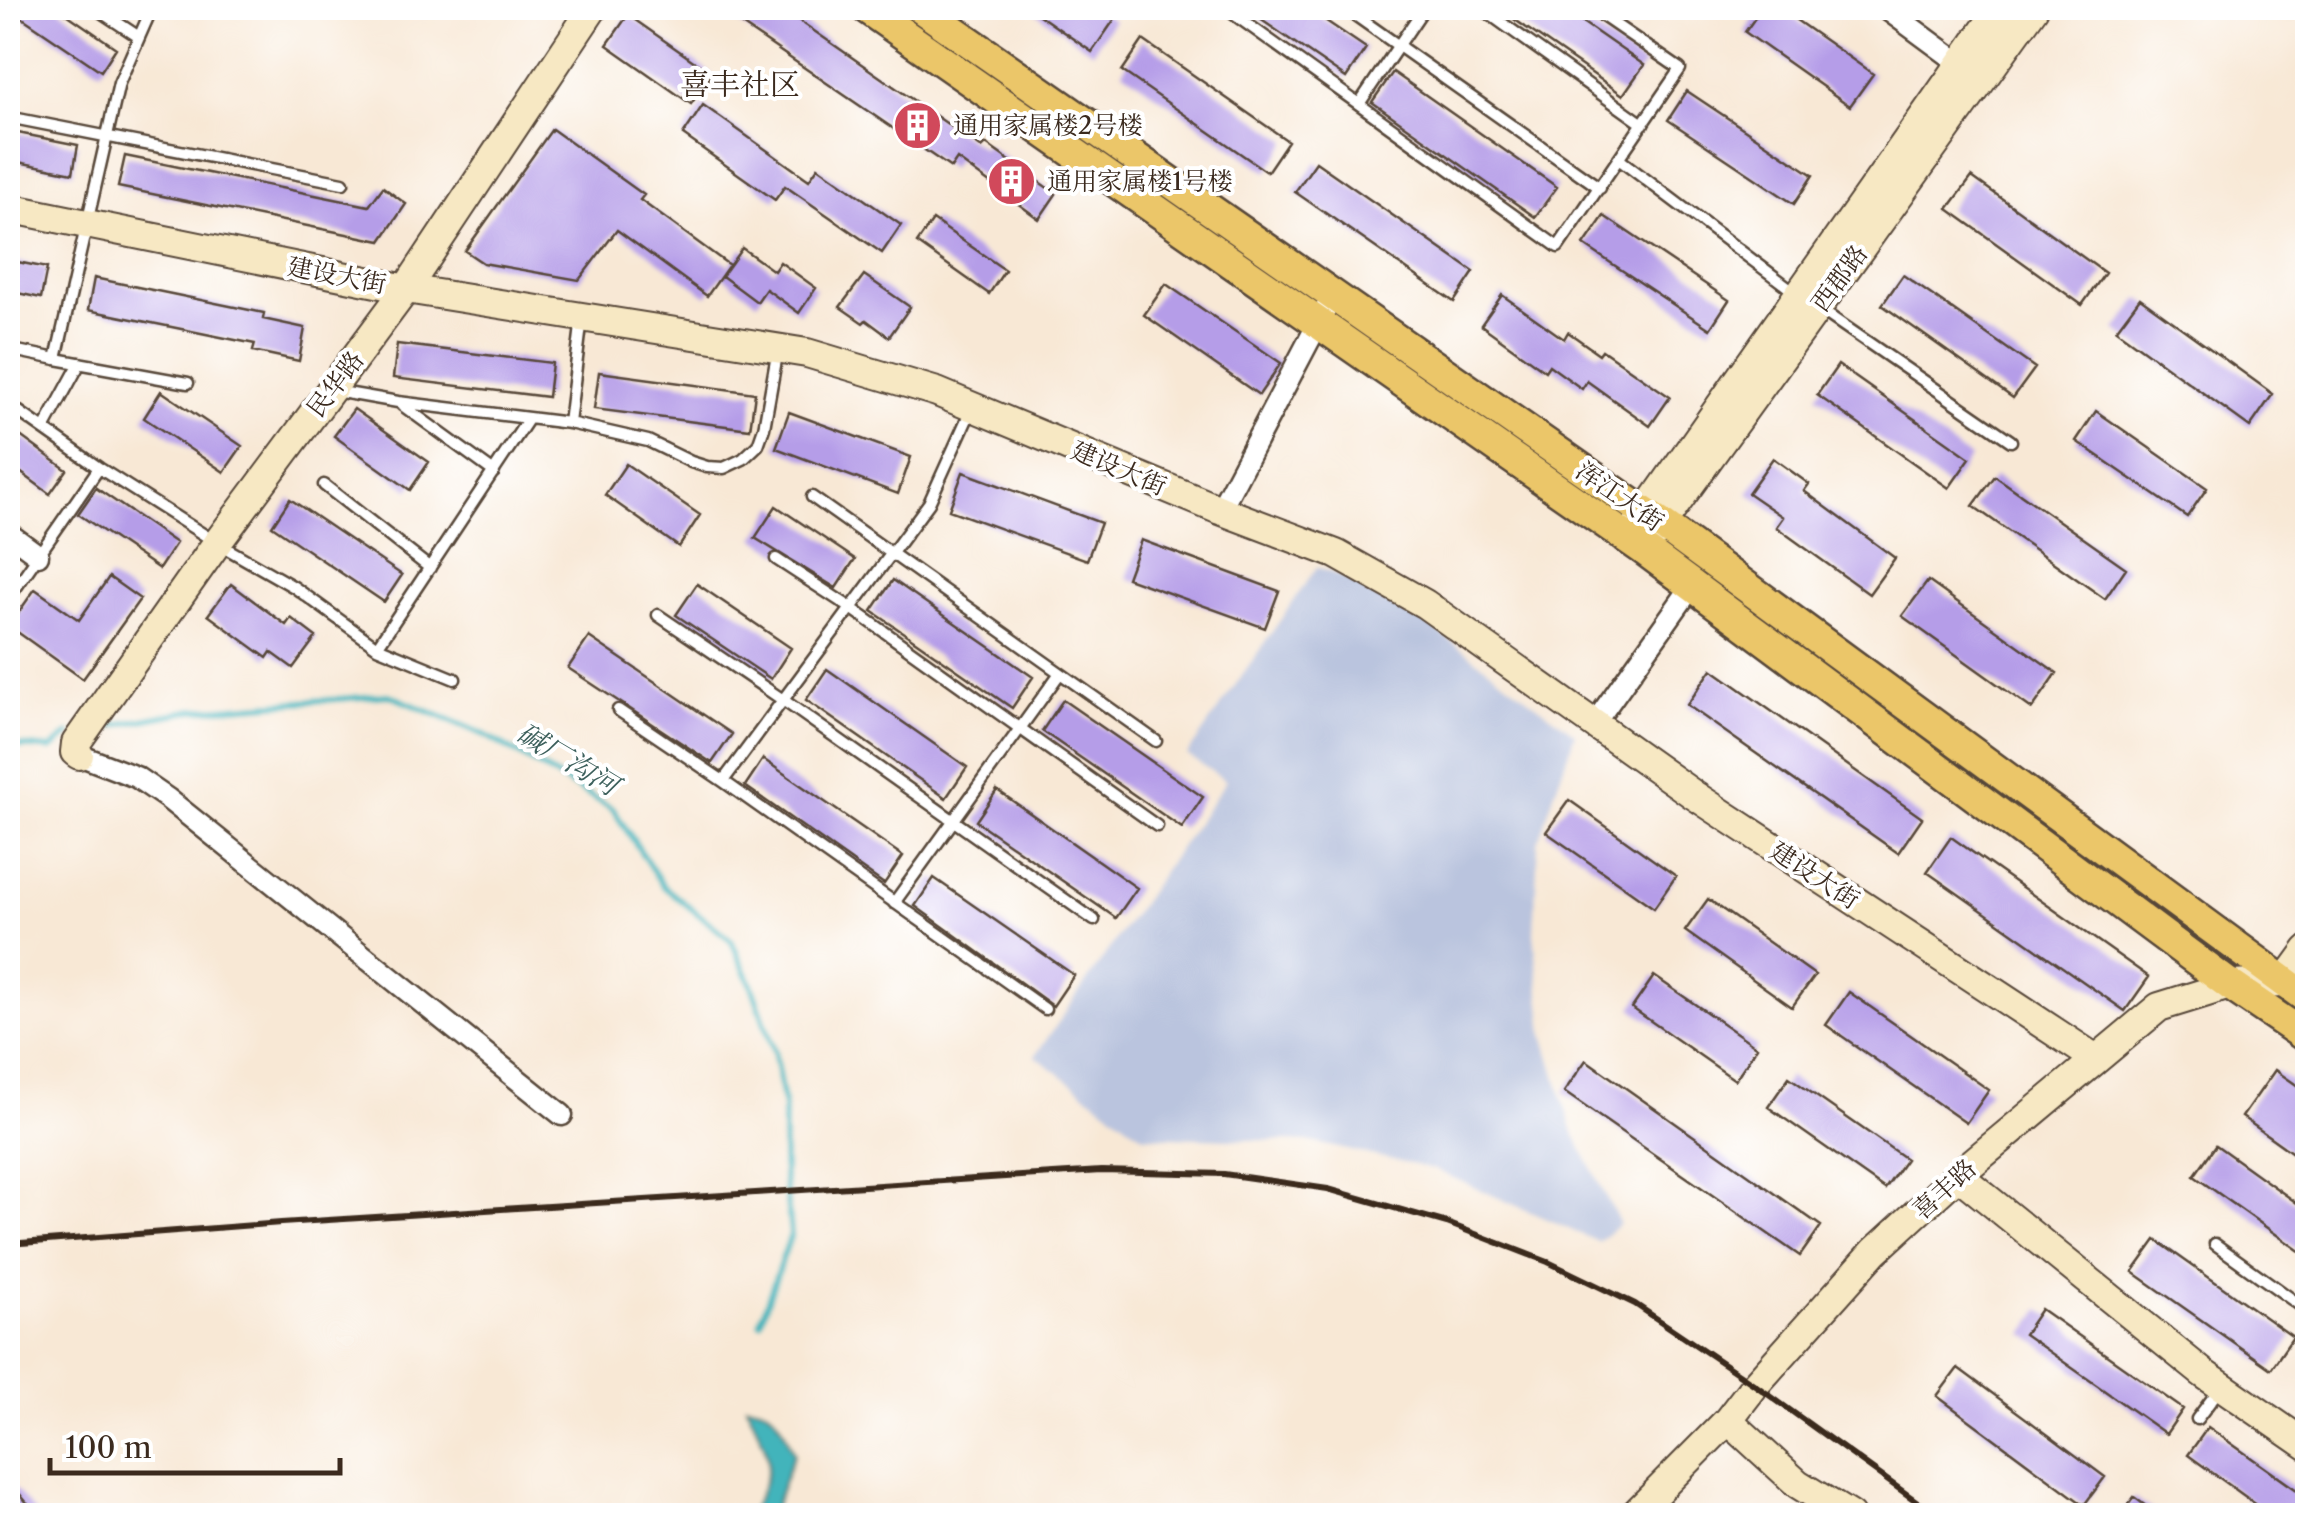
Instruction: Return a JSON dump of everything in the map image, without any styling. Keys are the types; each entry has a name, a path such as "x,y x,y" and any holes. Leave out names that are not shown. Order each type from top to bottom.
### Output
{"main road":[{"path":"866,8 1317,323 1644,531 1692,586 2230,985 2308,1038"},
{"name":"浑江大街","path":"921,8 1333,295 1644,531 2296,991"}],"street":[{"name":"民华路","path":"78,749 96,715 217,543 406,288 594,8"},
{"path":"1885,8 1971,72"},
{"name":"西郡路","path":"1971,72 2000,8"},
{"name":"西郡路","path":"1644,531 1971,72 2034,8"},
{"name":"建设大街","path":"8,208 406,288 807,353 936,392 1336,554 1426,604 1694,795 2096,1059"},
{"path":"1220,510 1333,295"},
{"path":"8,533 38,554"},
{"path":"1594,724 1692,586"},
{"path":"78,749 136,777 168,799 562,1115"},
{"path":"2296,991 2308,950"},
{"name":"喜丰路","path":"1634,1516 1728,1420 1874,1251 2160,1007 2230,985 2296,991"},
{"path":"1958,1176 2222,1386 2308,1446"},
{"path":"1728,1420 1798,1484 1850,1516"}],"lane":[{"path":"95,8 139,37"},
{"path":"56,358 118,83 152,8"},
{"path":"1225,8 1558,247 1680,69 1592,8"},
{"path":"1345,8 1600,188"},
{"path":"1360,104 1424,8"},
{"path":"1480,8 1643,124"},
{"path":"8,117 344,183"},
{"path":"1620,160 1808,301 2011,441"},
{"path":"569,423 582,317"},
{"path":"330,390 569,423 648,441 691,462 724,468 743,459 758,445 778,348"},
{"path":"8,349 188,383"},
{"path":"44,429 80,363"},
{"path":"398,402 494,472"},
{"path":"8,404 99,468 217,543 294,586 377,647 455,679"},
{"path":"722,781 930,504 972,407"},
{"path":"377,647 530,418"},
{"path":"8,599 99,468"},
{"path":"324,484 430,568"},
{"path":"812,497 1156,741"},
{"path":"776,559 1157,826"},
{"path":"658,615 1094,920"},
{"path":"894,903 1060,673"},
{"path":"618,710 1045,1009"},
{"path":"2215,1244 2308,1311"},
{"path":"2197,1419 2222,1386"}],"shaded area":[{"path":"1317,567 1389,595 1575,733 1538,841 1534,933 1544,1034 1571,1127 1620,1224 1598,1242 1433,1169 1312,1142 1143,1136 1035,1056 1226,781 1187,755"}],"water":[{"path":"746,1405 773,1414 794,1453 772,1515 749,1515 764,1482 768,1460"}],"building":[{"path":"8,8 58,8 116,48 101,71"},
{"path":"717,8 781,8 982,148 986,144 1056,194 1039,219 957,159 951,168"},
{"path":"1029,8 1096,8 1114,20 1092,52"},
{"path":"1244,8 1307,8 1366,48 1346,78"},
{"path":"1498,8 1562,8 1644,65 1623,95"},
{"path":"1762,8 1779,8 1873,74 1850,106 1745,32"},
{"path":"628,15 712,74 691,104 607,45"},
{"path":"1143,40 1288,141 1267,172 1122,71"},
{"path":"1393,72 1557,187 1535,217 1372,102"},
{"path":"1687,91 1813,175 1794,204 1668,120"},
{"path":"703,105 809,180 818,167 901,225 882,253 785,186 775,200 683,135"},
{"path":"552,129 644,195 640,200 729,265 707,296 617,230 579,280 483,263 465,251"},
{"path":"8,131 78,145 73,173 8,160"},
{"path":"125,156 369,206 383,187 406,204 381,241 118,187"},
{"path":"1316,162 1474,272 1454,302 1295,192"},
{"path":"1972,177 2105,273 2082,305 1948,209"},
{"path":"1604,216 1729,300 1710,329 1584,245"},
{"path":"933,220 1005,270 989,294 917,243"},
{"path":"742,248 774,271 780,262 816,288 799,313 766,289 757,302 722,276"},
{"path":"8,260 47,268 41,298 8,291"},
{"path":"864,275 910,307 889,337 840,307"},
{"path":"1903,275 2035,368 2013,398 1882,305"},
{"path":"94,278 264,313 263,319 305,328 299,361 253,351 255,344 88,310"},
{"path":"1166,284 1281,363 1259,395 1144,315"},
{"path":"1502,295 1564,339 1568,332 1599,354 1602,350 1670,397 1650,426 1587,381 1582,389 1549,365 1545,371 1481,325"},
{"path":"2140,298 2273,394 2250,427 2116,330"},
{"path":"397,344 552,363 548,397 393,378"},
{"path":"1838,365 1970,458 1949,488 1817,395"},
{"path":"599,372 755,393 750,429 594,409"},
{"path":"161,391 242,446 224,472 144,418"},
{"path":"354,409 429,462 410,490 334,436"},
{"path":"2096,411 2207,488 2187,517 2076,441"},
{"path":"789,412 911,457 898,494 776,448"},
{"path":"8,427 67,470 50,494 8,463"},
{"path":"1773,458 1809,484 1804,491 1895,558 1869,594 1776,527 1783,517 1748,493"},
{"path":"626,464 700,515 679,547 605,495"},
{"path":"963,472 1101,523 1087,560 949,510"},
{"path":"1995,476 2126,568 2105,599 1973,506"},
{"path":"96,488 176,543 159,569 78,514"},
{"path":"290,499 402,575 384,602 272,526"},
{"path":"776,506 855,559 836,588 755,538"},
{"path":"1141,540 1279,591 1265,628 1127,578"},
{"path":"109,577 140,599 83,679 9,626 35,589 79,620"},
{"path":"893,580 1033,677 1012,708 872,611"},
{"path":"1928,581 2057,673 2032,709 1902,616"},
{"path":"231,584 286,625 291,618 316,637 293,668 271,652 267,658 208,615"},
{"path":"697,584 791,648 771,679 676,615"},
{"path":"589,637 732,734 712,763 568,668"},
{"path":"827,669 967,767 946,798 806,700"},
{"path":"1712,669 1922,818 1898,853 1687,705"},
{"path":"1063,700 1203,797 1182,828 1042,731"},
{"path":"763,759 903,856 884,884 745,786"},
{"path":"997,790 1137,888 1116,918 976,821"},
{"path":"1569,800 1676,876 1654,908 1546,832"},
{"path":"1951,837 2149,977 2125,1011 1927,872"},
{"path":"934,878 1074,975 1053,1006 915,906"},
{"path":"1708,899 1815,975 1792,1007 1685,931"},
{"path":"1654,976 1757,1047 1735,1080 1632,1008"},
{"path":"1849,992 1989,1090 1966,1123 1826,1025"},
{"path":"1586,1060 1821,1226 1800,1256 1564,1092"},
{"path":"2275,1070 2308,1093 2308,1164 2242,1117"},
{"path":"1789,1077 1906,1159 1885,1189 1768,1107"},
{"path":"2216,1145 2308,1211 2308,1257 2194,1176"},
{"path":"2156,1240 2293,1337 2271,1369 2133,1272"},
{"path":"2041,1309 2183,1409 2166,1434 2024,1334"},
{"path":"1958,1368 2105,1477 2084,1505 1937,1396"},
{"path":"2208,1427 2308,1498 2308,1516 2272,1516 2188,1455"},
{"path":"8,1480 38,1516 8,1516"},
{"path":"2134,1497 2159,1516 2120,1516"}],"waterway":[{"name":"碱厂沟河","path":"96,729 194,710 389,695 485,735 613,809 663,886 731,940 774,1050 784,1107 784,1178 791,1234 760,1322"},
{"name":"碱厂沟河","path":"8,745 51,749 69,734"}],"railway":[{"path":"8,1244 1101,1171 1224,1174 1328,1189 1447,1223 1548,1262 1635,1304 1937,1516"}],"place":[{"name":"通用家属楼2号楼","path":"918,125"},
{"name":"通用家属楼1号楼","path":"1012,181"}],"district":[{"name":"喜丰社区","path":"740,85"}]}
